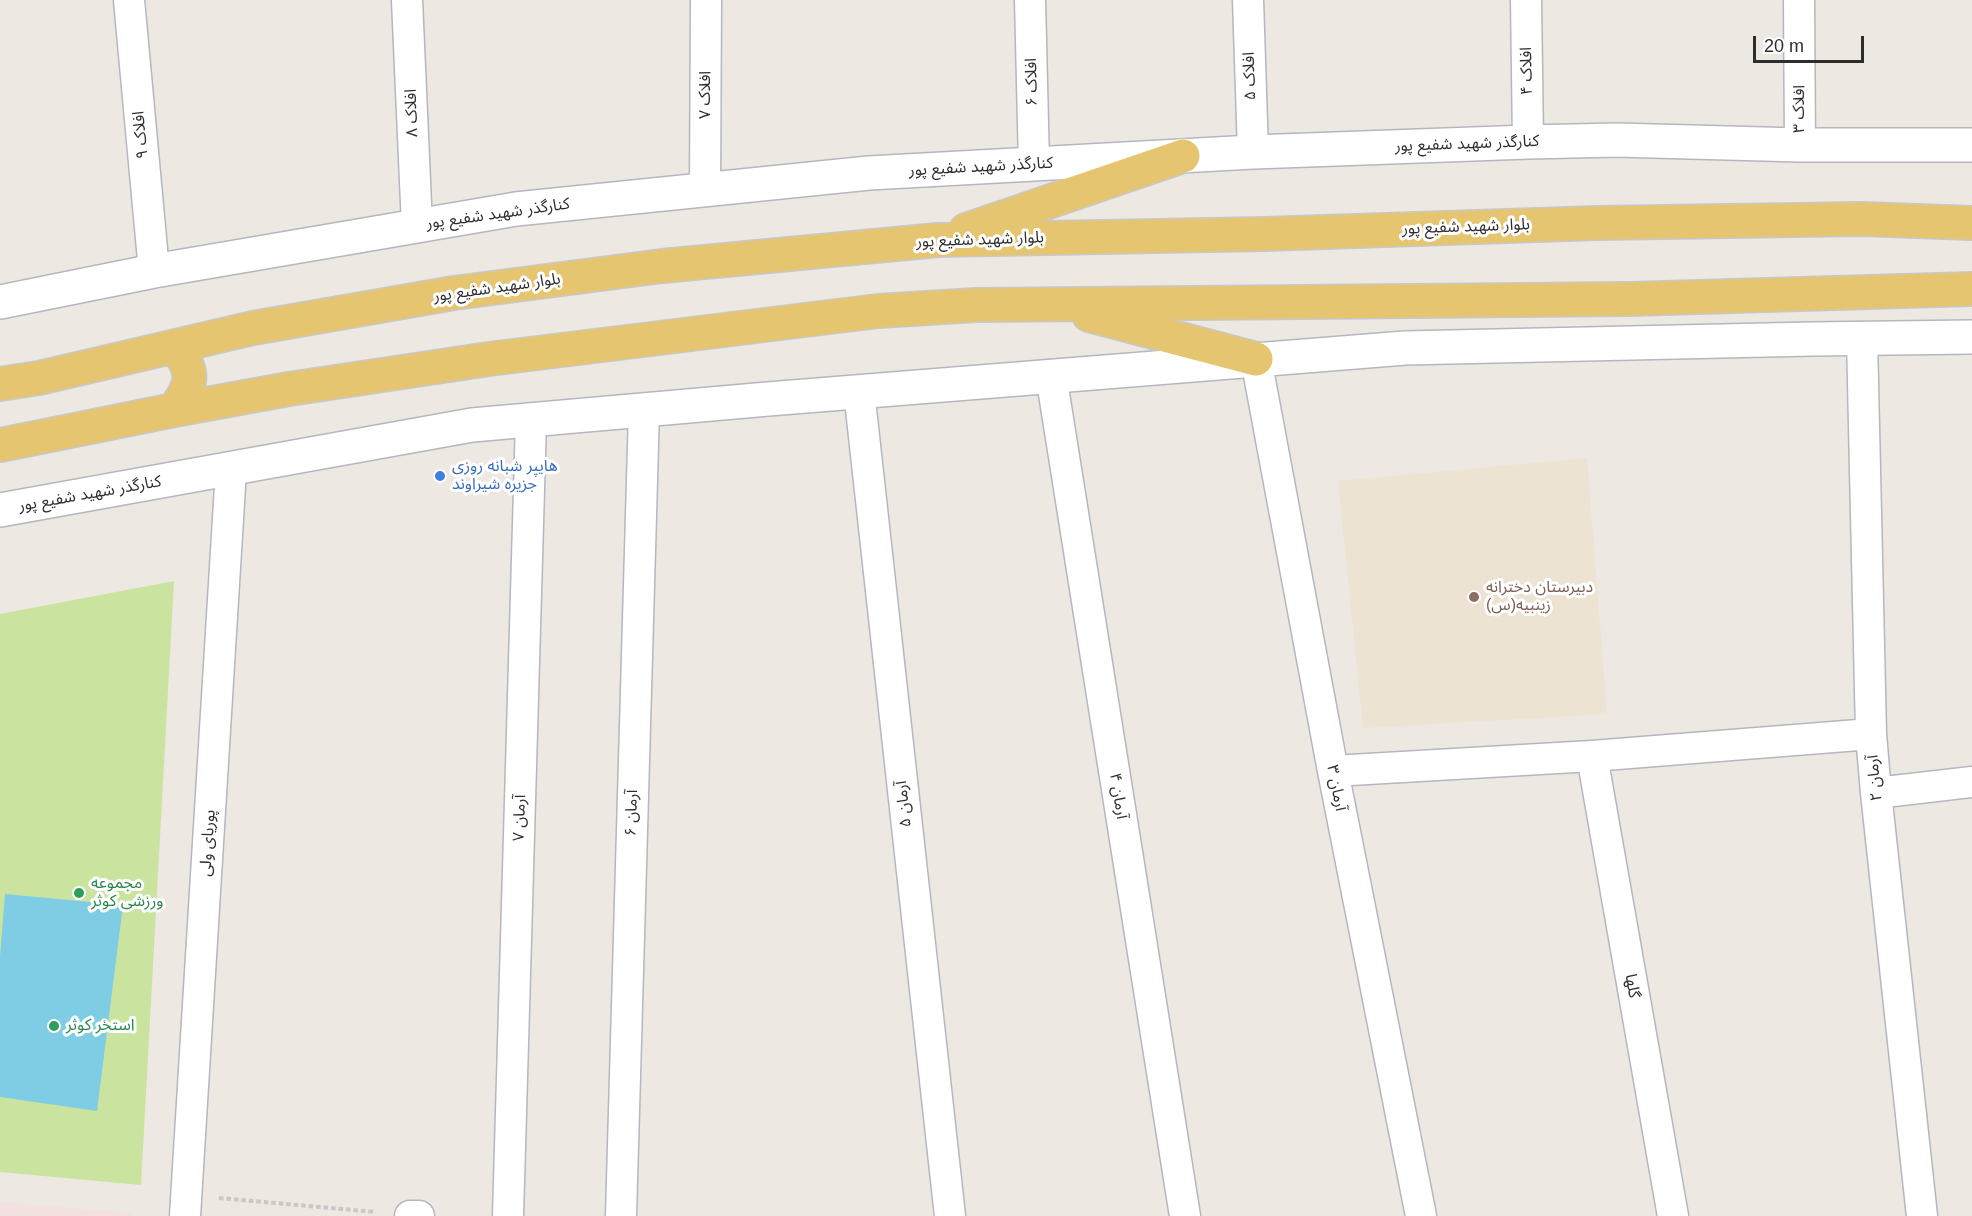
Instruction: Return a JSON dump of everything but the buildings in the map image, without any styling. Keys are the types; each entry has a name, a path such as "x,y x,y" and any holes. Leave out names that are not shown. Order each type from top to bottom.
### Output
{"main road":[{"name":"کنارگذر شهید شفیع پور","path":"0,302 153,271 516,209 868,173 1253,152 1528,142 1617,140 1800,146 1972,145"},
{"path":"938,240 1183,156"},
{"name":"بلوار شهید شفیع پور","path":"0,384 39,378 253,328 465,292 662,266 938,240 1253,234 1585,223 1839,219 1972,223"},
{"path":"0,445 174,410 489,359 878,311 976,305 1630,299 1972,289"},
{"path":"1050,304 1256,360"},
{"path":"216,337 208,345 206,375 214,390 228,401"},
{"name":"کنارگذر شهید شفیع پور","path":"0,510 472,425 859,391 1405,348 1972,337"},
{"path":"165,349 176,348 189,369 190,381 187,391 174,410"}],"street":[{"name":"افلاک ۹","path":"129,0 153,271"},
{"name":"افلاک ۸","path":"407,0 417,226"},
{"name":"افلاک ۷","path":"705,190 706,0"},
{"name":"افلاک ۶","path":"1030,0 1034,165"},
{"name":"افلاک ۵","path":"1248,0 1253,152"},
{"name":"افلاک ۴","path":"1526,0 1528,142"},
{"name":"افلاک ۳","path":"1799,0 1800,146"},
{"name":"آرمان ۲","path":"1862,338 1871,734 1922,1216"},
{"name":"آرمان ۳","path":"1256,360 1333,771 1421,1216"},
{"name":"آرمان ۴","path":"1051,375 1185,1216"},
{"name":"آرمان ۵","path":"859,391 950,1216"},
{"name":"آرمان ۶","path":"621,1216 644,410"},
{"name":"آرمان ۷","path":"508,1216 531,420"},
{"name":"پوریای ولی","path":"185,1205 231,470"},
{"path":"1333,771 1592,756 1871,734"},
{"name":"گلها","path":"1592,756 1672,1216"},
{"path":"1876,793 1972,782"},
{"path":"410,1216 419,1216"}],"path":[{"path":"185,1205 410,1216"}],"shaded area":[{"name":"دبیرستان دخترانه زینبیه(س)","path":"1587,458 1607,714 1363,728 1338,481"},
{"path":"0,1202 131,1213 131,1216 0,1216"}],"green space":[{"name":"مجموعه ورزشی کوثر","path":"174,581 141,1185 0,1172 0,614"}],"water":[{"name":"استخر کوثر","path":"5,894 123,905 97,1111 0,1097 0,956"}],"place":[{"name":"هایپر شبانه روزی جزیره شیراوند","path":"440,476"},
{"name":"دبیرستان دخترانه زینبیه(س)","path":"1474,597"},
{"name":"مجموعه ورزشی کوثر","path":"79,893"},
{"name":"استخر کوثر","path":"54,1026"}]}
